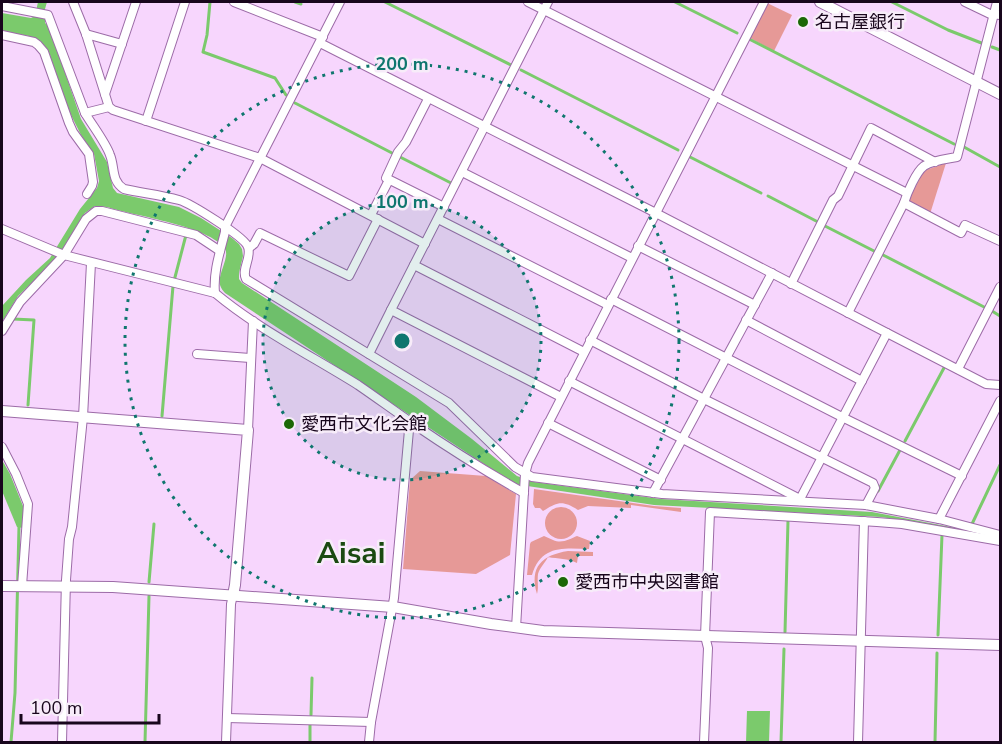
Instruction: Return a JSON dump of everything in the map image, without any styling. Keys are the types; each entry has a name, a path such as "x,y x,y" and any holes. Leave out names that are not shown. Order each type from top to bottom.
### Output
{"street":[{"path":"73,2 86,34 109,107 113,110 260,158 425,244"},
{"path":"105,94 135,2"},
{"path":"146,121 185,2"},
{"path":"234,2 321,40 428,99 986,384 1000,385"},
{"path":"215,293 214,282 225,229 340,2"},
{"path":"528,2 546,6 715,96 907,193"},
{"path":"516,628 528,463 764,2"},
{"path":"820,2 1000,94"},
{"path":"965,2 990,14 997,14"},
{"path":"848,313 922,167 957,157 976,82 997,14 997,2"},
{"path":"2,6 48,15 85,113 110,154 114,178 120,188 181,200 244,241 249,248 244,271 246,279 449,403 515,467 525,484"},
{"path":"369,354 546,6"},
{"path":"86,34 122,44"},
{"path":"2,35 34,42 44,52 69,123 89,154 93,182 87,194"},
{"path":"428,99 386,178 444,207"},
{"path":"85,113 109,107"},
{"path":"791,284 871,128 934,162"},
{"path":"462,172 632,258"},
{"path":"249,248 254,244 260,232 349,276 389,180"},
{"path":"904,203 961,233 965,225 1000,241"},
{"path":"2,331 20,302 86,219 96,212 102,211 196,235 221,249"},
{"path":"438,219 726,358 962,476"},
{"path":"2,229 60,253 92,263 215,293 233,308 359,386 497,478 525,484"},
{"path":"638,246 755,305"},
{"path":"62,742 66,586 83,417 92,263"},
{"path":"414,265 584,352"},
{"path":"653,493 772,273"},
{"path":"958,369 1000,287"},
{"path":"392,310 561,397"},
{"path":"747,320 862,381"},
{"path":"226,742 231,604 235,585 248,430 253,321"},
{"path":"800,500 887,333"},
{"path":"590,340 873,483 875,488 866,505"},
{"path":"197,354 250,358"},
{"path":"569,381 800,500"},
{"path":"939,519 1000,401"},
{"path":"2,411 248,430"},
{"path":"548,423 661,480"},
{"path":"369,742 393,607 409,430 414,424"},
{"path":"2,447 28,504 19,586"},
{"path":"525,484 532,477 653,493 866,505 939,519 1000,535"},
{"path":"704,742 710,512 902,524 1000,541"},
{"path":"858,742 864,521"},
{"path":"2,586 113,587 393,607 543,632 1000,645"},
{"path":"227,718 371,722"}],"shaded area":[{"path":"38,2 47,2 45,23 49,26 81,119 107,162 113,188 117,193 179,207 232,238 242,249 239,279 242,283 416,397 517,476 534,482 661,499 872,512 998,536 881,517 654,505 514,484 225,293 220,286 220,276 226,252 217,241 188,228 107,207 95,206 85,213 55,261 18,296 2,322 2,306 50,258 80,209 97,188 99,181 94,154 72,117 50,55 44,45 29,36 2,31 2,13 31,18 35,16"},
{"path":"767,3 792,15 774,51 750,38"},
{"path":"946,163 930,214 908,201 926,170"},
{"path":"2,460 23,506 23,528 17,527 2,491"},
{"path":"420,471 486,476 516,494 510,555 476,574 403,569 410,480"},
{"path":"534,489 681,508 681,512 631,505 631,508 588,506 578,510 560,503 543,511 535,508 533,504"},
{"path":"561,507 572,512 577,523 572,534 561,539 550,534 545,523 550,512"},
{"path":"544,536 553,540 566,541 577,536 590,541 589,549 554,550 541,558 532,575 527,575 530,544"},
{"path":"568,551 593,552 593,556 578,556 577,563 567,559 548,557"},
{"path":"548,558 538,574 537,594 536,570"},
{"path":"747,711 770,711 769,742 746,742"}],"waterway":[{"path":"210,2 203,52 275,78 286,95"},
{"path":"295,2 301,4"},
{"path":"385,2 511,65"},
{"path":"675,2 737,33"},
{"path":"892,2 948,30 984,44"},
{"path":"749,39 954,144"},
{"path":"992,47 1000,50"},
{"path":"521,70 678,150"},
{"path":"295,103 392,153"},
{"path":"964,147 1000,167"},
{"path":"400,157 451,183"},
{"path":"690,157 761,193"},
{"path":"768,196 818,222"},
{"path":"825,226 874,251"},
{"path":"174,281 186,235"},
{"path":"883,255 986,308"},
{"path":"162,416 173,286"},
{"path":"992,311 1000,316"},
{"path":"13,319 34,320 28,405"},
{"path":"905,441 945,366"},
{"path":"878,491 900,450"},
{"path":"972,524 1000,465"},
{"path":"785,632 788,521"},
{"path":"149,582 154,524"},
{"path":"11,742 15,693 19,526"},
{"path":"938,635 942,535"},
{"path":"145,742 149,596"},
{"path":"781,742 784,649"},
{"path":"935,742 937,653"},
{"path":"311,715 312,678"},
{"path":"310,725 310,742"}],"place":[{"name":"名古屋銀行","path":"803,22"},
{"name":"愛西市文化会館","path":"289,424"},
{"name":"愛西市中央図書館","path":"563,582"}],"district":[{"name":"Aisai","path":"351,553"}]}
